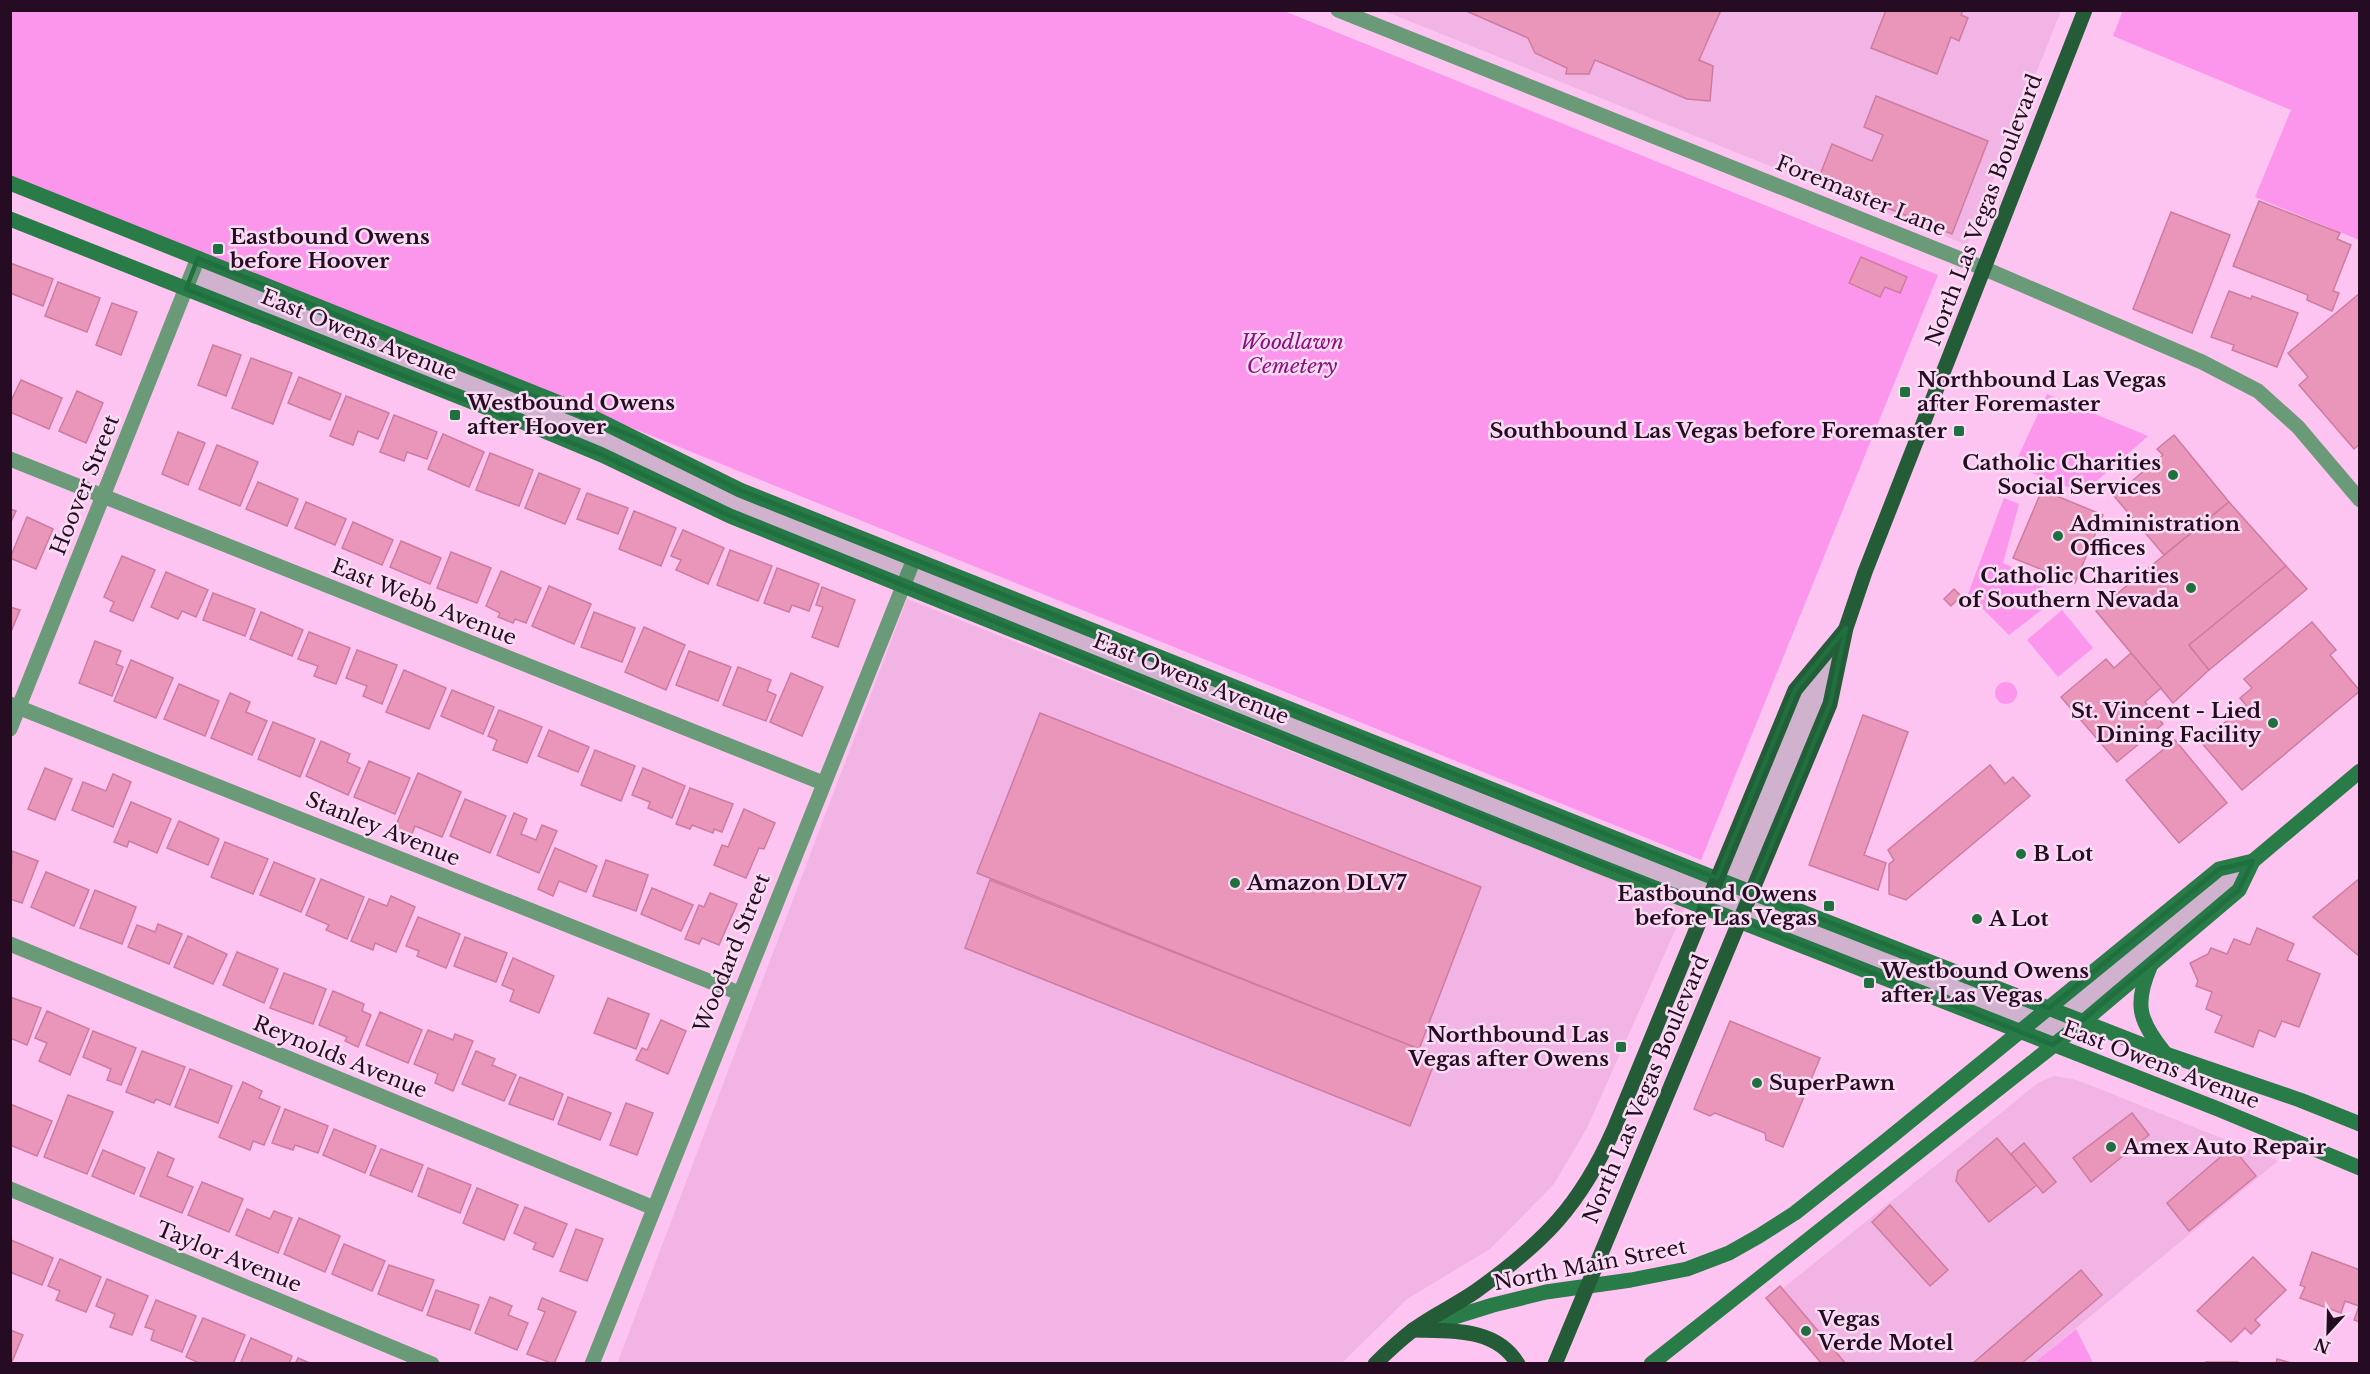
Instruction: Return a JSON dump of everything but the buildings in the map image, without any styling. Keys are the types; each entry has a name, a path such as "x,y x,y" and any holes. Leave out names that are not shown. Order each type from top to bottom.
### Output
{"main road":[{"name":"North Las Vegas Boulevard","path":"1555,1364 1830,704 1846,628 1865,572 2085,10"},
{"name":"East Owens Avenue","path":"10,183 582,412 740,490 2083,1022 2360,1124"},
{"name":"East Owens Avenue","path":"10,219 602,455 730,516 1704,907 2218,1109 2360,1168"},
{"name":"North Las Vegas Boulevard","path":"1375,1364 1413,1330 1474,1292 1530,1249 1552,1229 1578,1196 1601,1158 1795,690 1846,628"},
{"name":"North Main Street","path":"1651,1364 2083,1022 2239,890 2253,861 2360,771"},
{"name":"North Main Street","path":"1413,1330 1493,1305 1546,1292 1631,1280 1687,1269 1729,1253 1795,1214 2219,869 2253,861"},
{"path":"2151,964 2140,994 2141,1009 2152,1037 2166,1054"},
{"path":"1413,1330 1480,1334 1506,1346 1518,1364"}],"street":[{"name":"Foremaster Lane","path":"1338,10 1983,268 2202,362 2258,391 2298,427 2360,500"},
{"name":"Hoover Street","path":"10,729 15,705 103,497 198,258"},
{"name":"East Webb Avenue","path":"10,459 823,783"},
{"name":"Woodard Street","path":"592,1364 914,559"},
{"name":"Stanley Avenue","path":"15,705 739,993"},
{"name":"Reynolds Avenue","path":"10,944 654,1208"},
{"name":"Taylor Avenue","path":"10,1189 432,1364"}],"highlighted area":[{"path":"198,258 637,438 740,490 1717,878 1795,690 1846,628 1830,704 1752,892 2049,1008 2219,869 2253,861 2239,890 2053,1045 730,516 602,455 186,289"}],"shaded area":[{"path":"1384,11 2061,11 1967,245"},
{"path":"907,599 1685,908 1587,1128 1554,1184 1490,1249 1407,1299 1342,1363 617,1364"},
{"path":"2054,1076 2090,1085 2278,1161 2034,1363 1826,1363 1771,1298 2038,1083"}],"green space":[{"path":"2123,10 2359,11 2359,240 2255,197 2291,110 2113,36"},
{"name":"Woodlawn Cemetery","path":"10,11 1284,11 1938,275 1701,860 11,177"},
{"path":"2047,394 2148,436 2083,493 2014,466"},
{"path":"2004,498 2019,504 2003,563 2036,578 2053,601 2009,635 1968,594"},
{"path":"2062,610 2093,648 2058,677 2027,640"},
{"path":"2006,682 2014,685 2017,693 2014,701 2006,704 1998,701 1995,693 1998,685"},
{"path":"2076,1329 2093,1363 2034,1363"}],"place":[{"name":"Eastbound Owens before Hoover","path":"218,249"},
{"name":"Northbound Las Vegas after Foremaster","path":"1905,392"},
{"name":"Westbound Owens after Hoover","path":"455,415"},
{"name":"Southbound Las Vegas before Foremaster","path":"1959,431"},
{"name":"Catholic Charities Social Services","path":"2173,475"},
{"name":"Administration Offices","path":"2058,536"},
{"name":"Catholic Charities of Southern Nevada","path":"2191,588"},
{"name":"St. Vincent - Lied Dining Facility","path":"2273,723"},
{"name":"B Lot","path":"2021,854"},
{"name":"Amazon DLV7","path":"1235,883"},
{"name":"Eastbound Owens before Las Vegas","path":"1829,906"},
{"name":"A Lot","path":"1977,919"},
{"name":"Westbound Owens after Las Vegas","path":"1869,983"},
{"name":"Northbound Las Vegas after Owens","path":"1621,1047"},
{"name":"SuperPawn","path":"1757,1083"},
{"name":"Amex Auto Repair","path":"2111,1147"},
{"name":"Vegas Verde Motel","path":"1806,1331"}]}
